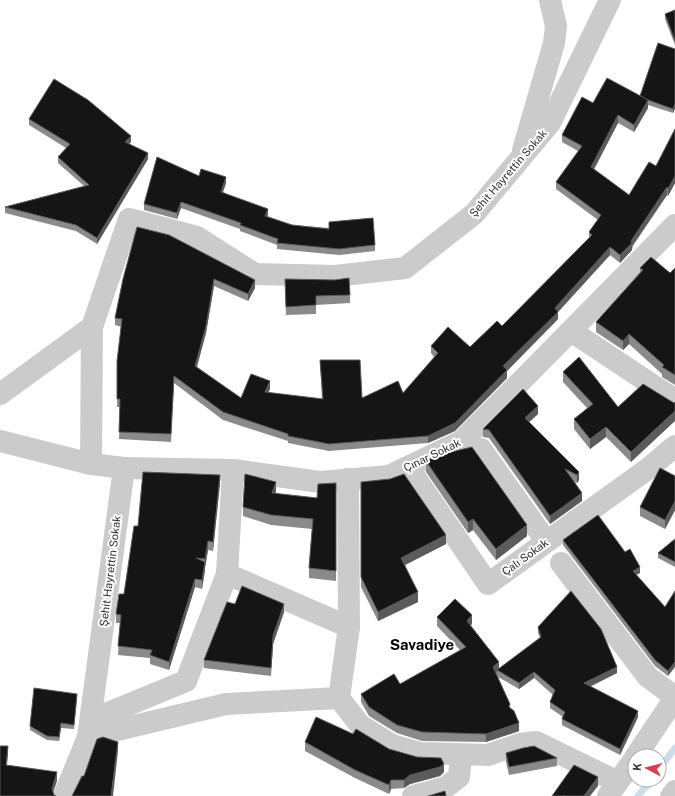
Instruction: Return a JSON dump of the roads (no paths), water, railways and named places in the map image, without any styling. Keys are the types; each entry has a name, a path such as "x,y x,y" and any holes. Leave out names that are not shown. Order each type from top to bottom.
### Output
{"street":[{"path":"521,158 554,43 556,26 550,0"},
{"name":"Şehit Hayrettin Sokak","path":"92,327 129,219 197,237 256,274 335,276 405,268 474,214 550,123 610,0"},
{"name":"Çınar Sokak","path":"124,468 233,470 320,482 389,476 462,441 675,224"},
{"path":"0,394 92,327"},
{"path":"91,464 92,327"},
{"path":"571,331 675,400"},
{"path":"0,441 91,464 124,468"},
{"name":"Çalı Sokak","path":"408,467 488,584 649,468 675,446"},
{"path":"481,449 546,541"},
{"name":"Şehit Hayrettin Sokak","path":"64,796 90,728 124,468"},
{"path":"90,728 186,682 226,574 233,470"},
{"path":"348,479 349,627 339,698 360,725 392,746 420,753 461,756 488,755 520,744 536,742 613,789 627,770"},
{"path":"562,563 648,677 675,698 642,748"},
{"path":"226,574 349,627"},
{"path":"90,728 226,704 339,698"},
{"path":"413,796 446,787 459,777 461,756"},
{"path":"671,796 675,791"}],"waterway":[{"path":"667,758 675,748"},
{"path":"638,796 644,788"}],"district":[{"name":"Savadiye","path":"422,645"}]}
